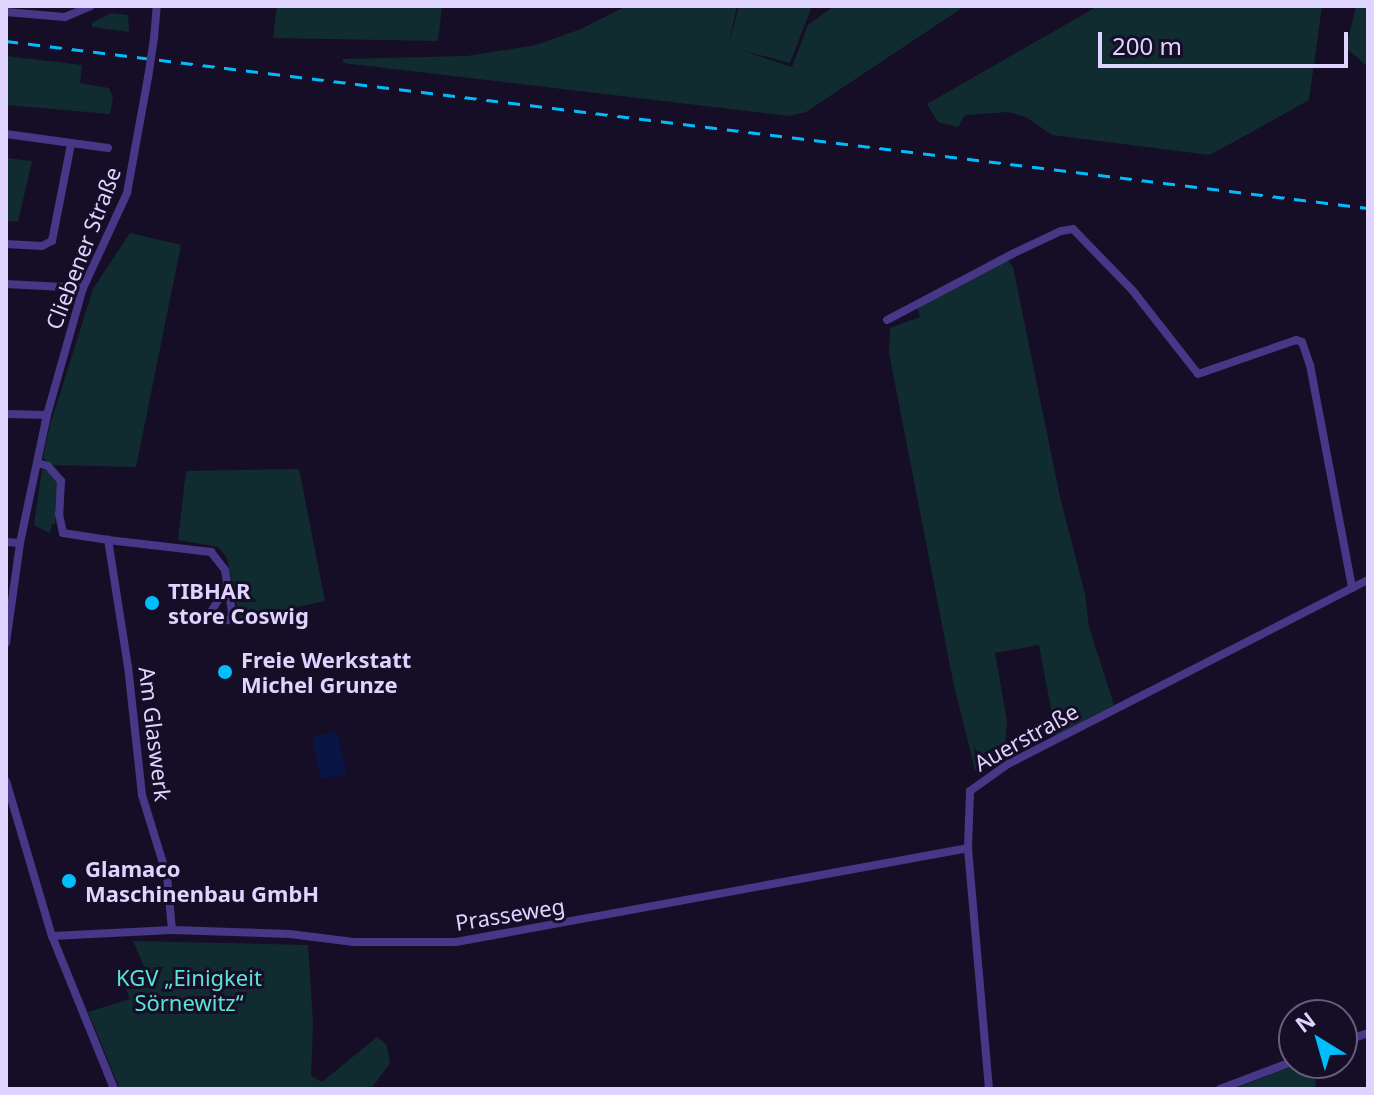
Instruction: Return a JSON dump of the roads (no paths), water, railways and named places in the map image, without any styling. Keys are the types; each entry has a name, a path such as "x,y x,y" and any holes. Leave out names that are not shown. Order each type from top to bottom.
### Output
{"street":[{"path":"6,12 65,17 91,6"},
{"name":"Cliebener Straße","path":"6,643 20,543 47,415 83,288 127,193 148,78 157,6"},
{"path":"6,134 108,148"},
{"path":"6,244 42,246 52,241 71,144"},
{"path":"887,320 1004,257 1061,231 1073,229 1133,291 1198,374 1296,340 1302,342 1310,365 1352,588"},
{"path":"6,284 83,288"},
{"path":"6,414 47,415"},
{"path":"37,463 55,472 61,481 59,514 63,533 204,550 220,561 227,585"},
{"name":"Am Glaswerk","path":"108,540 128,667 142,795 167,876 172,930"},
{"path":"6,542 20,543"},
{"name":"Auerstraße","path":"989,1089 968,848 970,791 1008,764 1368,580"},
{"path":"6,781 52,936 114,1089"},
{"name":"Prasseweg","path":"52,936 172,930 290,934 353,942 456,942 968,848"},
{"path":"1220,1089 1278,1067"}],"railway":[{"path":"6,41 1368,208"}],"place":[{"name":"TIBHAR store Coswig","path":"152,603"},
{"name":"Freie Werkstatt Michel Grunze","path":"225,672"},
{"name":"Glamaco Maschinenbau GmbH","path":"69,881"}],"park label":[{"name":"KGV „Einigkeit Sörnewitz“","path":"189,990"}]}
